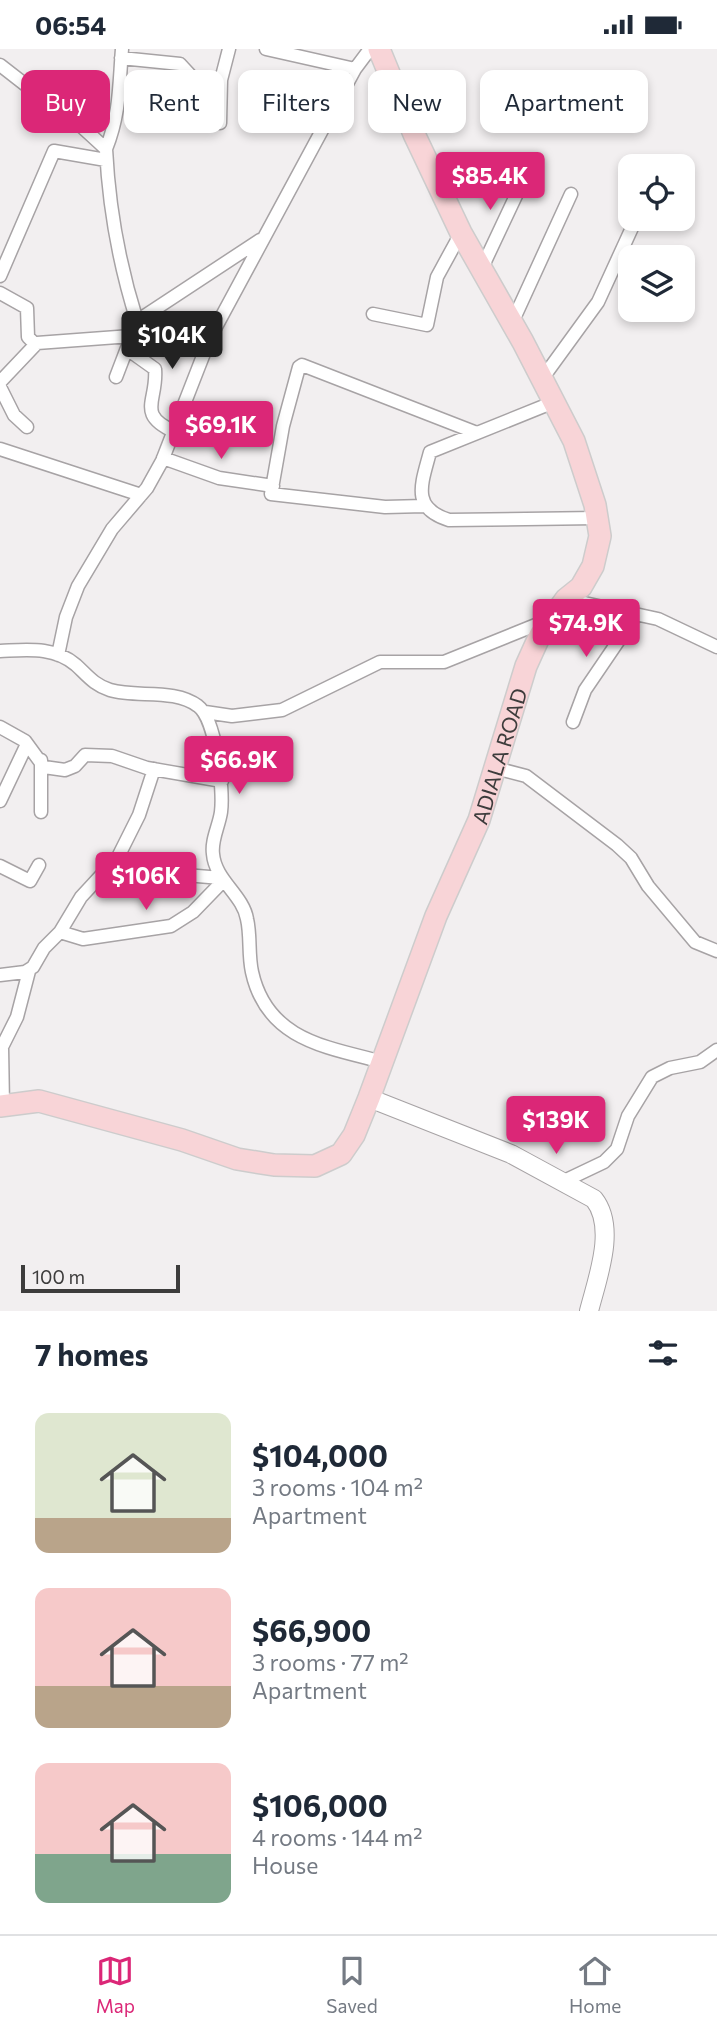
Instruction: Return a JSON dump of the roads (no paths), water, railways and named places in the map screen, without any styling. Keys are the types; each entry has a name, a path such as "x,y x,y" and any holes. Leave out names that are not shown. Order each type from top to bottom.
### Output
{"main road":[{"name":"ADIALA ROAD","path":"1,1105 39,1101 182,1140 237,1159 275,1165 314,1166 341,1154 354,1135 436,916 479,820 526,666 552,619 566,599 581,587 593,565 600,536 574,441 461,233 414,134 379,49"}],"street":[{"path":"224,70 229,49"},
{"path":"266,49 355,69"},
{"path":"58,655 66,617 78,586 112,529 141,495 163,458 210,338 355,69 370,49"},
{"path":"137,321 122,275 113,228 106,155 117,123 121,53 180,64 186,70"},
{"path":"0,65 54,107 69,115 106,155"},
{"path":"0,276 54,151 106,155"},
{"path":"481,270 529,169"},
{"path":"512,323 571,194"},
{"path":"542,379 598,302 631,231"},
{"path":"373,314 427,325 437,277 461,233"},
{"path":"116,377 137,321 261,240"},
{"path":"0,293 27,308 28,337 35,344 129,343 155,369 151,398 152,417 160,425 175,432"},
{"path":"27,427 14,415 0,384 35,344"},
{"path":"477,433 302,365 283,426 271,494 385,507 424,506 436,516 449,520 597,518"},
{"path":"424,506 422,486 430,452 554,402"},
{"path":"0,449 141,495"},
{"path":"163,458 219,478 272,486"},
{"path":"566,599 658,619 717,647"},
{"path":"573,722 585,690 636,615"},
{"path":"0,651 37,649 58,655 76,665 92,682 109,690 188,700 205,712 232,716 282,710 380,662 444,662 552,619"},
{"path":"205,712 222,781 220,816 213,845 214,864 247,915 251,970 258,992 268,1009 297,1037 383,1062"},
{"path":"0,727 27,744 41,759 44,767 52,770 75,766 85,755 112,756 154,769 222,781"},
{"path":"0,801 27,744"},
{"path":"41,759 41,812"},
{"path":"495,768 526,776 617,845 631,858 648,886 695,942 717,951"},
{"path":"1,1105 2,1047 17,1017 29,971 44,948 60,932 81,897 122,852 139,815 154,769"},
{"path":"0,866 30,881 39,865"},
{"path":"162,873 222,879"},
{"path":"60,932 83,939 172,926 193,912 222,879"},
{"path":"0,975 29,971"},
{"path":"562,1182 604,1162 617,1149 628,1116 652,1077 670,1069 700,1062 717,1049"},
{"path":"369,1098 512,1154 594,1199 602,1210 604,1224 600,1268 589,1311"}]}
